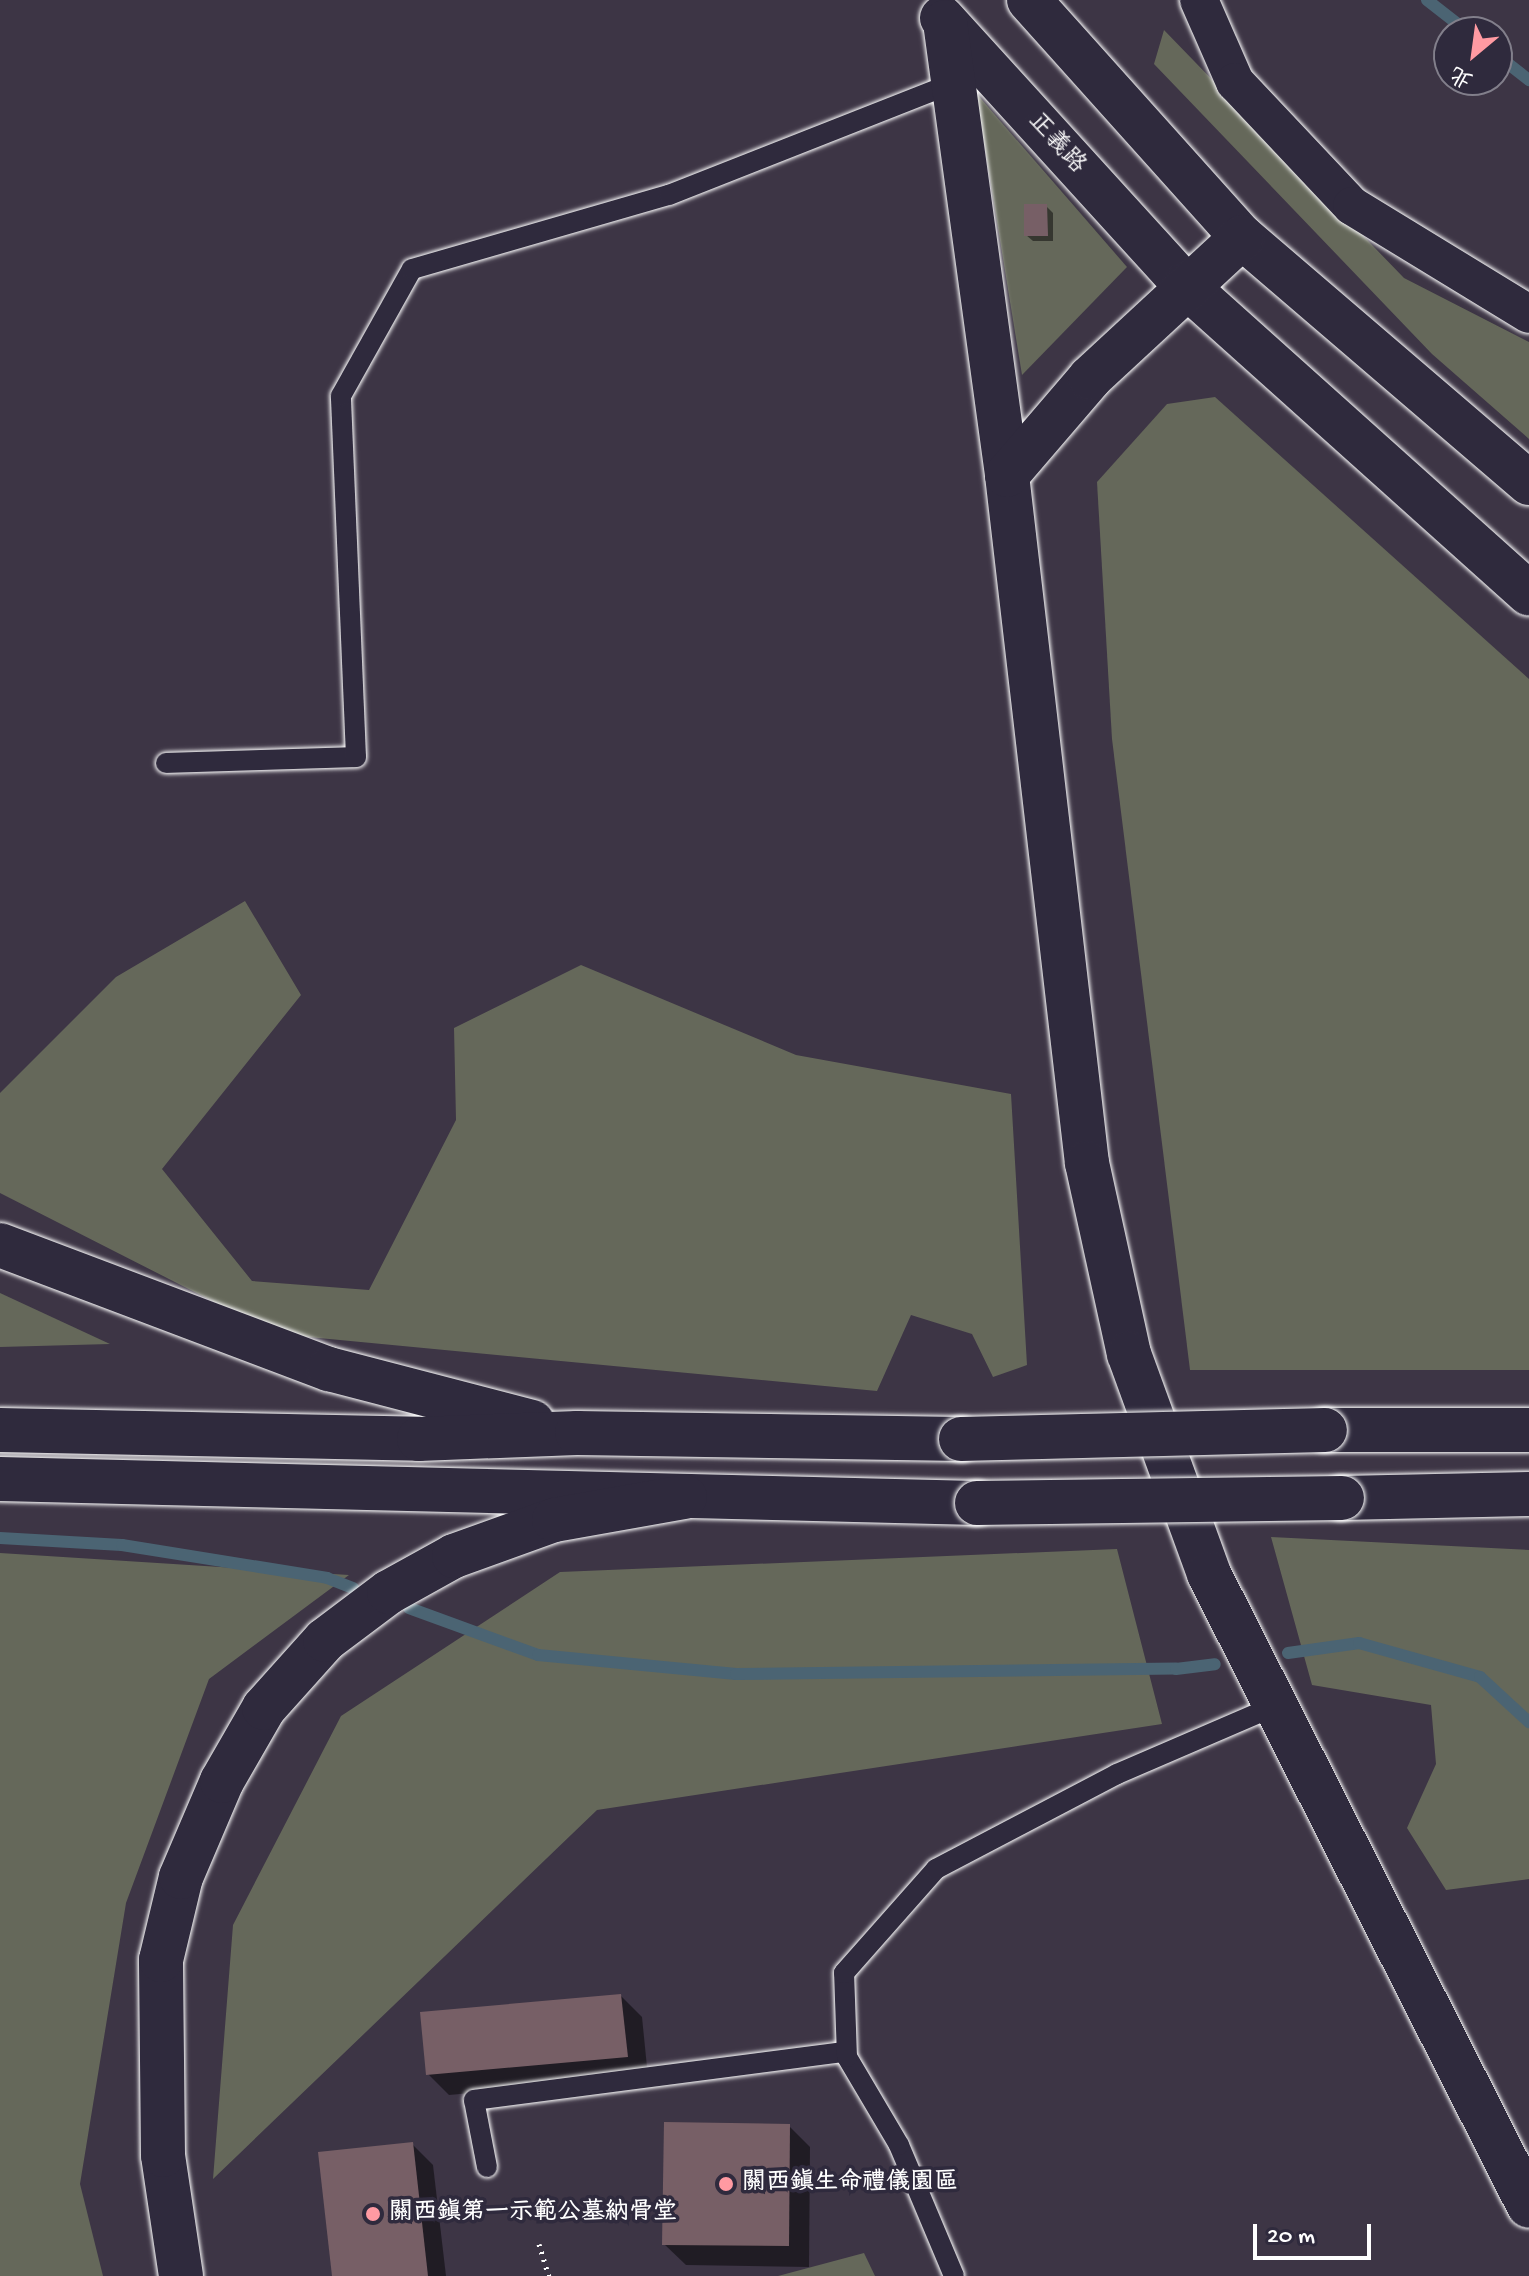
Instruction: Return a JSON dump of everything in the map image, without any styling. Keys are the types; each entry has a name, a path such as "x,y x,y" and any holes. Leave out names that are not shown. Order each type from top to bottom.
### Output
{"main road":[{"path":"1029,0 1242,237 1529,483"},
{"path":"937,11 953,83 1007,475 1090,1177 1129,1354 1209,1574 1529,2206"},
{"name":"正義路","path":"937,11 1185,285 1529,594"},
{"path":"1007,475 1090,378 1185,285 1242,237"},
{"path":"0,1245 329,1369 577,1433"},
{"path":"0,1430 419,1439 577,1433 961,1439 1325,1430 1529,1430"},
{"path":"0,1479 977,1503 1529,1494"},
{"path":"181,2276 163,2155 161,1960 181,1877 222,1781 264,1708 325,1640 389,1592 454,1556 554,1520 685,1497"}],"street":[{"path":"1199,0 1235,82 1352,206 1529,314"}],"lane":[{"path":"166,763 356,757 341,396 412,269 669,195 953,83"},
{"path":"954,2276 899,2145 846,2052 844,1973 936,1869 1117,1774 1275,1706"},
{"path":"487,2167 474,2100 846,2052"}],"path":[{"path":"539,2244 549,2276"}],"green space":[{"path":"1164,30 1404,278 1529,342 1529,439 1432,354 1154,64"},
{"path":"976,93 1127,267 1022,375"},
{"path":"1215,397 1529,679 1529,1370 1190,1370 1112,739 1097,482 1167,404"},
{"path":"245,901 301,995 162,1169 252,1281 369,1290 456,1120 454,1028 581,965 796,1055 1011,1094 1027,1365 993,1377 972,1334 911,1315 877,1391 277,1334 0,1193 0,1093 116,977"},
{"path":"0,1293 110,1344 0,1347"},
{"path":"1271,1537 1529,1550 1529,1879 1446,1890 1407,1828 1436,1764 1431,1705 1312,1685"},
{"path":"1117,1549 1162,1724 597,1810 213,2179 233,1925 341,1716 560,1572"},
{"path":"0,1553 349,1575 209,1679 126,1903 80,2184 103,2276 0,2276"},
{"path":"864,2253 875,2276 778,2276"}],"building":[{"path":"1024,204 1047,204 1048,236 1024,236"},
{"path":"621,1994 628,2057 426,2075 420,2012"},
{"name":"關西鎮生命禮儀園區","path":"664,2122 790,2124 789,2246 662,2245"},
{"name":"關西鎮第一示範公墓納骨堂","path":"413,2142 428,2276 332,2276 318,2152"}],"waterway":[{"path":"1427,0 1448,16"},
{"path":"1513,68 1529,80"},
{"path":"0,1538 122,1545 327,1578 353,1588"},
{"path":"409,1608 538,1655 736,1674 1176,1669 1215,1664"},
{"path":"1288,1653 1359,1643 1480,1677 1529,1722"}],"place":[{"name":"關西鎮生命禮儀園區","path":"726,2184"},
{"name":"關西鎮第一示範公墓納骨堂","path":"373,2214"}]}
